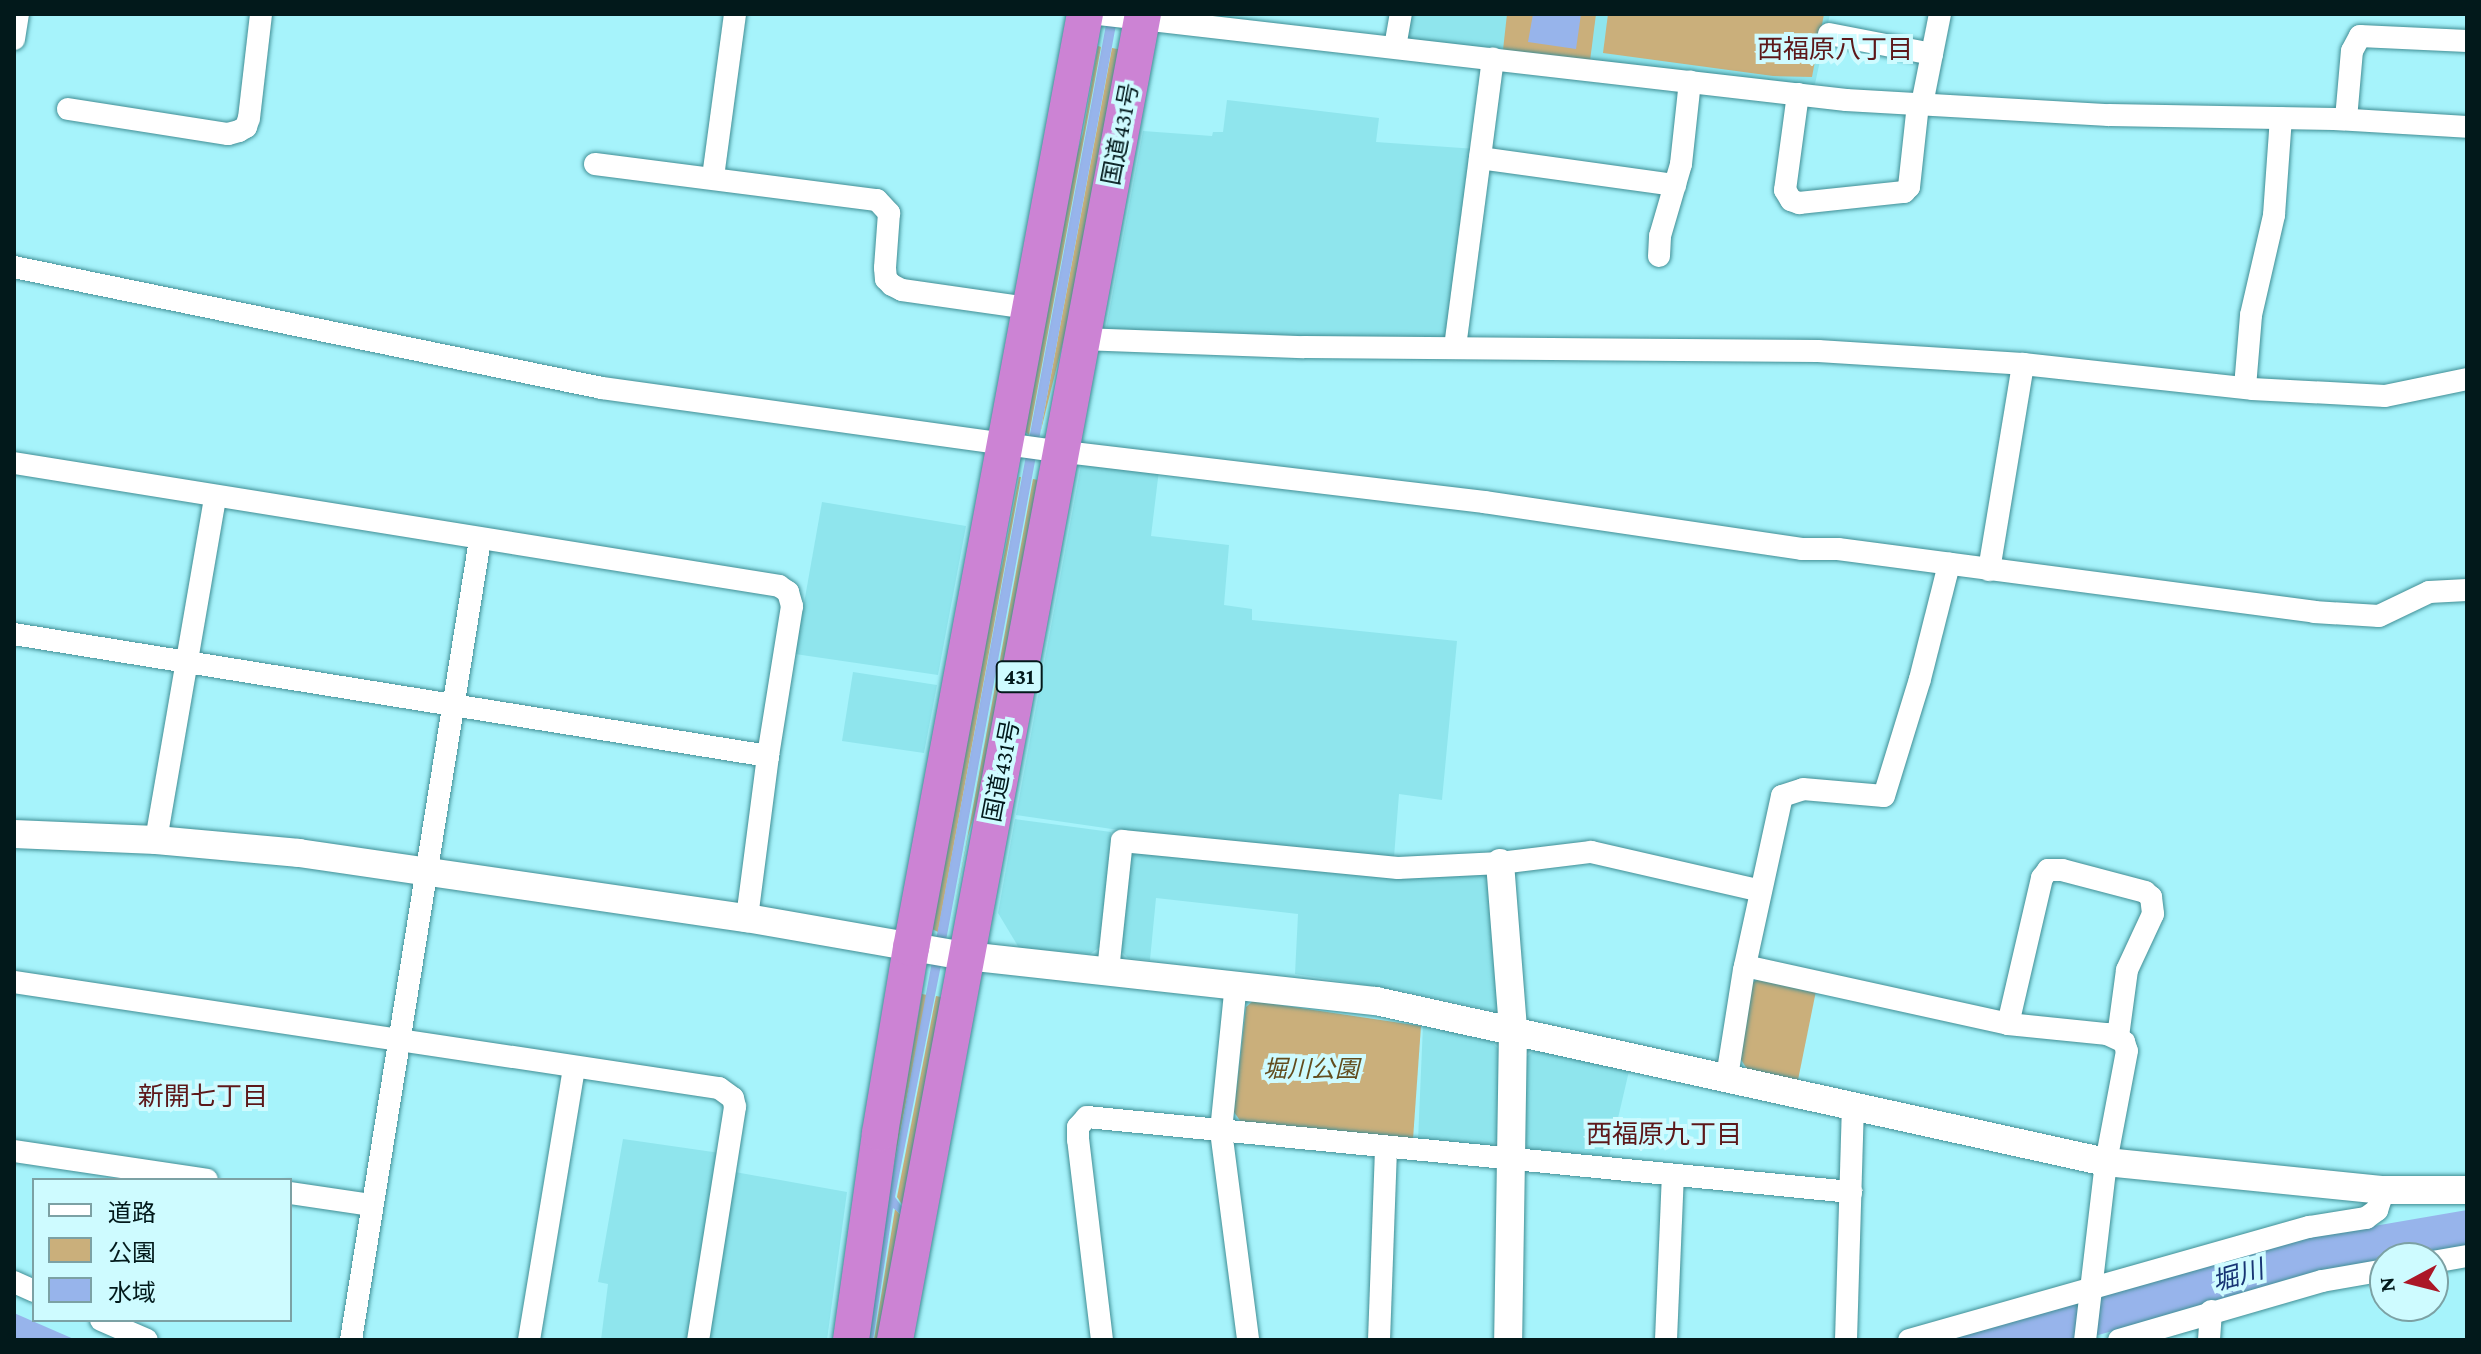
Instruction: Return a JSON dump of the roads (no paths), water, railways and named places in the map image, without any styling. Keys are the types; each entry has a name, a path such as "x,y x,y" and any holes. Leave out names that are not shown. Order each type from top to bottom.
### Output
{"highway":[{"name":"431","path":"851,1340 880,1133 1009,444 1029,308 1085,14"},
{"name":"国道431号","path":"895,1340 962,955 1055,451 1081,339 1139,17"}],"street":[{"path":"14,39 18,14"},
{"path":"68,109 228,134 239,131 246,127 249,118 261,14"},
{"path":"713,177 735,14"},
{"path":"1099,14 1798,94 2109,115 2346,119 2467,127"},
{"path":"1395,47 1401,14"},
{"path":"1798,94 1785,190 1791,200 1799,203 1904,192 1909,187 1920,104 1940,14"},
{"path":"1829,34 1932,54"},
{"path":"2346,119 2352,51 2360,36 2467,41"},
{"path":"1455,347 1493,58"},
{"path":"1659,256 1660,236 1681,164 1690,81"},
{"path":"2245,387 2251,315 2274,215 2281,118"},
{"path":"1480,158 1675,185"},
{"path":"595,164 877,200 889,213 885,268 886,279 892,285 902,290 1029,308"},
{"path":"14,267 602,388 1055,451 1484,502 1802,549 1838,549 2367,617 2388,615 2429,592 2467,590"},
{"path":"1081,339 1304,347 1818,351 2023,364 2245,387 2385,396 2467,379"},
{"path":"1989,570 2023,364"},
{"path":"14,463 779,586 788,592 792,606 747,918"},
{"path":"156,840 215,497"},
{"path":"351,1340 480,540"},
{"path":"1727,1077 1745,966 1782,796 1786,791 1803,789 1879,797 1887,791 1949,564"},
{"path":"14,634 185,663 452,702 768,756"},
{"path":"14,834 156,840 299,853 747,918 916,949 1376,1001 2106,1162 2384,1190 2467,1190"},
{"path":"1108,971 1122,841 1398,868 1500,863 1591,852 1761,891"},
{"path":"1500,863 1513,1030 1508,1340"},
{"path":"2008,1024 2042,878 2048,870 2062,870 2145,892 2151,897 2153,914 2127,970 2118,1037 2127,1051 2106,1162 2085,1340"},
{"path":"1745,966 2008,1024 2118,1037"},
{"path":"14,982 398,1038 574,1069 719,1088 733,1098 735,1107 698,1340"},
{"path":"1236,983 1221,1131 1248,1340"},
{"path":"529,1340 574,1069"},
{"path":"1846,1340 1853,1105"},
{"path":"1102,1340 1078,1140 1082,1119 1851,1192"},
{"path":"1379,1340 1386,1148"},
{"path":"14,1151 194,1178"},
{"path":"1666,1340 1673,1175"},
{"path":"1909,1340 2089,1298 2309,1227 2366,1218 2377,1210 2384,1190"},
{"path":"292,1193 371,1205"},
{"path":"2119,1340 2322,1281 2369,1273"},
{"path":"2209,1340 2211,1311"},
{"path":"106,1322 147,1340"}],"water":[{"path":"1108,14 1118,14 948,930 895,1197 905,1211 903,1216 893,1208 873,1340 868,1340 892,1177"},
{"path":"1533,14 1581,14 1576,49 1528,42"},
{"name":"堀川","path":"2467,1210 2467,1246 2449,1249 2449,1242 2369,1242 2369,1263 2315,1273 2081,1340 1941,1340 2316,1236"},
{"path":"14,1313 76,1340 14,1340"}],"district":[{"name":"西福原八丁目","path":"1835,50"},
{"name":"新開七丁目","path":"203,1097"},
{"name":"西福原九丁目","path":"1664,1135"}],"park label":[{"name":"堀川公園","path":"1311,1069"}]}
